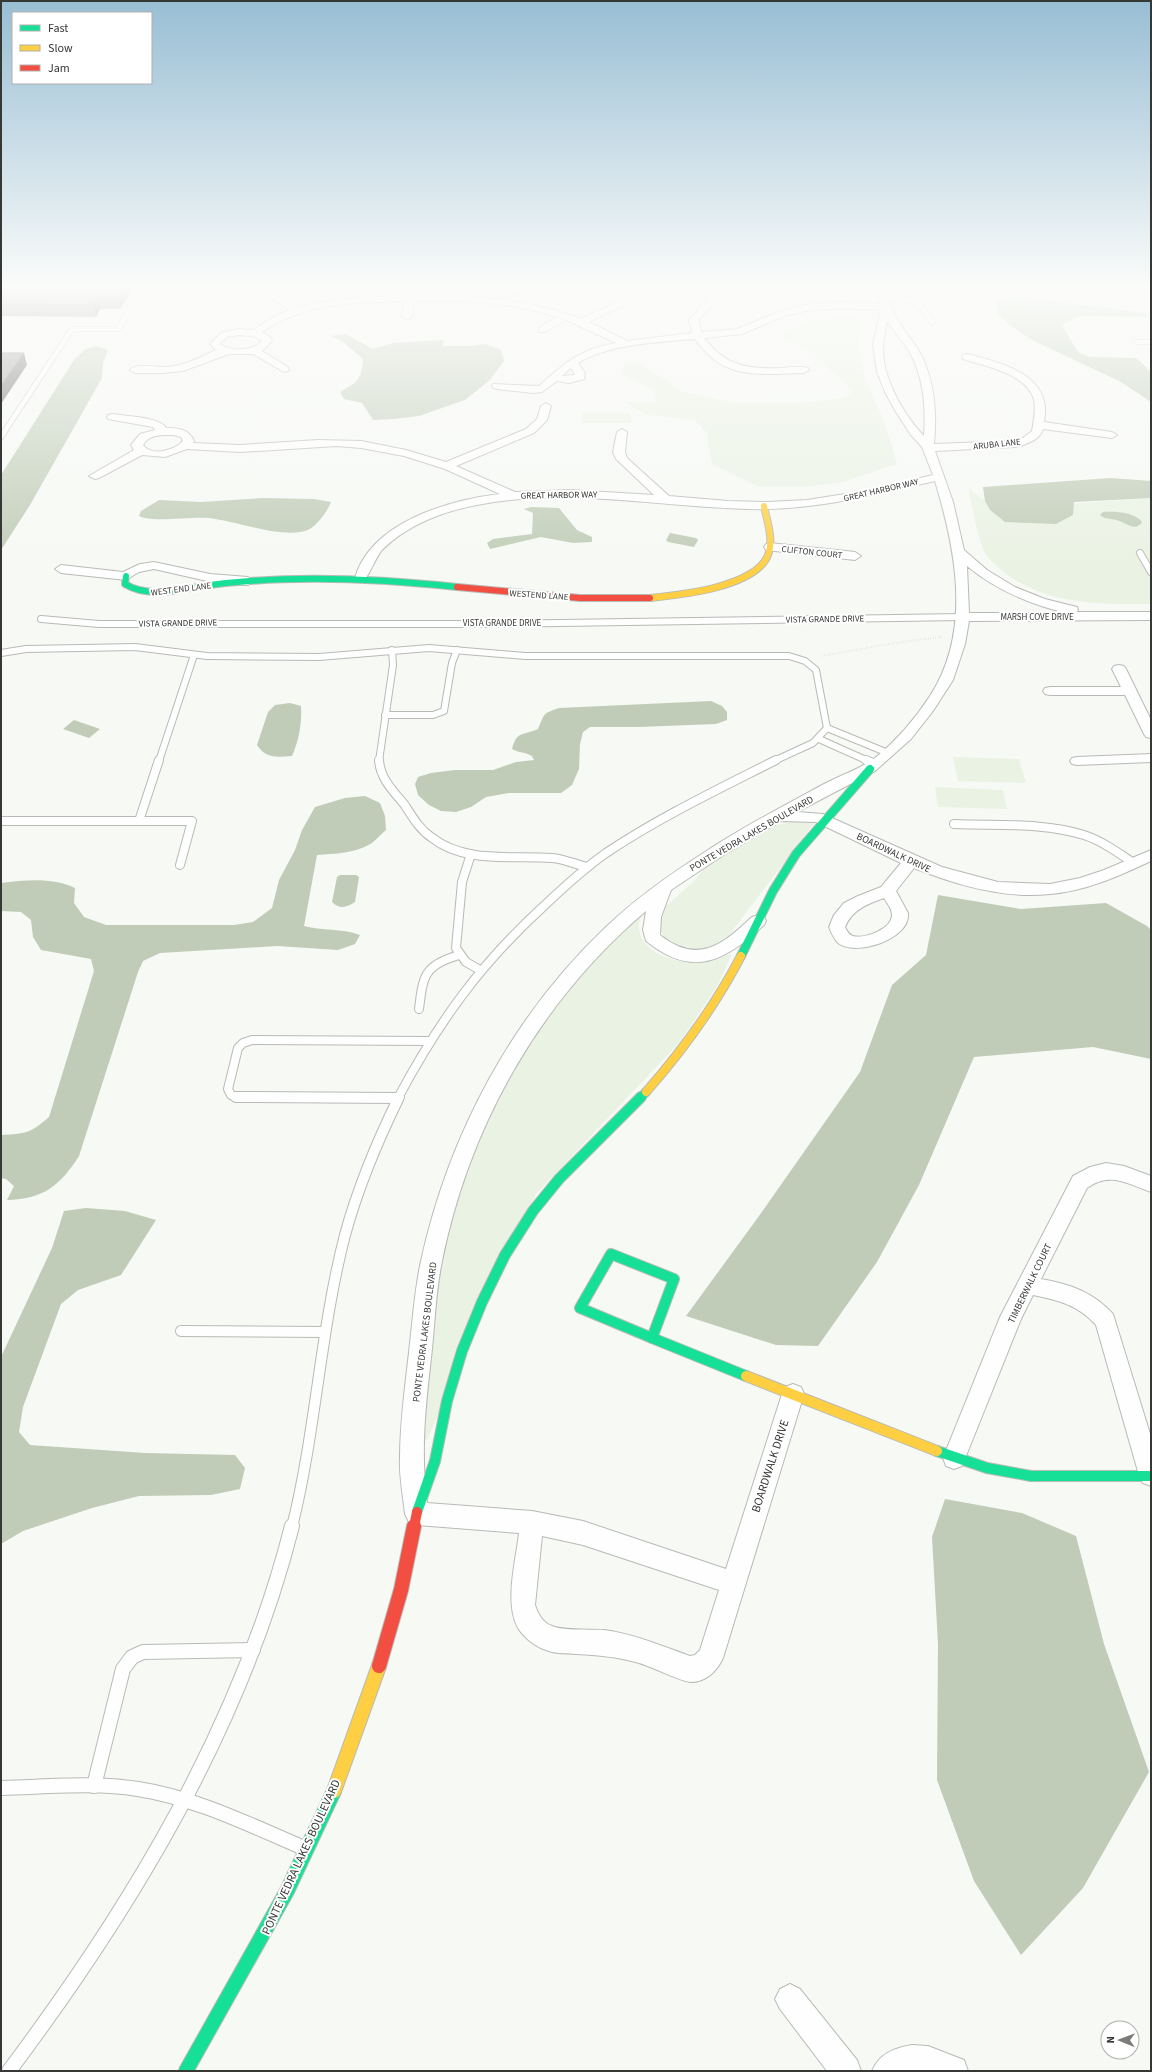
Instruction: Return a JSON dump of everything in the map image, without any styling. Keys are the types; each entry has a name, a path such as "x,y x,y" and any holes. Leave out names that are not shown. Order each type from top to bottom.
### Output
{"street":[{"path":"497,386 533,390 542,389 549,383"},
{"name":"PONTE VEDRA LAKES BOULEVARD","path":"186,2071 263,1937 307,1849 339,1777 365,1707 398,1602 417,1514 435,1463 443,1420 454,1378 494,1278 520,1230 564,1173 668,1068 694,1035 726,984 776,886 796,854 825,819 859,786 873,766 888,753 925,714 940,690 951,667 960,635 962,617 962,582 958,551 949,507 928,448 914,431 893,400 885,383"},
{"name":"PONTE VEDRA LAKES BOULEVARD","path":"927,383 930,404 928,448"},
{"path":"1029,383 1037,391 1041,400 1039,425 1112,435"},
{"path":"448,465 530,430 542,420 546,406"},
{"path":"112,417 150,422 160,427 161,432"},
{"name":"ARUBA LANE","path":"928,448 1015,444 1032,437 1037,432 1039,425"},
{"path":"95,476 141,451 137,445 139,440 144,436 161,432 184,434 189,441 186,446"},
{"path":"622,432 619,452 622,459 666,500"},
{"name":"GREAT HARBOR WAY","path":"141,451 156,454 166,453 186,446 239,449 314,443 362,444 405,452 448,465 513,496 560,493 597,494 721,505 764,506 847,498 939,477"},
{"path":"361,578 368,559 378,547 389,537 418,520 453,507 513,496"},
{"path":"764,506 770,532 770,547"},
{"name":"WESTEND LANE","path":"248,581 361,578 544,596 625,598 676,597 708,592 739,581 762,564 770,547"},
{"name":"CLIFTON COURT","path":"770,547 855,556"},
{"name":"MARSH COVE DRIVE","path":"958,551 984,574 1021,594 1065,609 1112,616"},
{"path":"61,569 126,576 137,569 158,565 205,577 248,581"},
{"name":"WEST END LANE","path":"126,576 124,585 130,590 148,593 248,581"},
{"name":"MARSH COVE DRIVE","path":"962,617 1151,616"},
{"path":"1119,669 1151,734"},
{"path":"1050,691 1130,691"},
{"path":"1077,761 1151,758"},
{"name":"PONTE VEDRA LAKES BOULEVARD","path":"417,1514 411,1457 426,1295 432,1260 443,1216 466,1146 504,1069 526,1031 560,985 632,910 718,851 846,779 873,766"},
{"name":"BOARDWALK DRIVE","path":"777,818 808,816 825,819 911,861 972,882 1024,889 1050,889 1082,883 1110,874 1132,862 1151,855"},
{"path":"888,891 911,861"},
{"path":"666,886 655,907 650,924 652,937 673,952 688,956 707,955 723,950 758,921"},
{"name":"TIMBERWALK COURT","path":"954,1458 1011,1317 1080,1182 1098,1171 1111,1170 1130,1175 1151,1184"},
{"path":"652,1339 674,1279 611,1254 580,1308 652,1339 954,1458 987,1468 1031,1476 1151,1475 1105,1321 1096,1309 1083,1299 1027,1285"},
{"name":"BOARDWALK DRIVE","path":"532,1522 524,1605 527,1619 536,1631 550,1639 604,1643 639,1650 690,1669 701,1667 710,1658 793,1394"},
{"path":"417,1514 532,1522 583,1533 733,1583"},
{"path":"790,1999 846,2071"},
{"path":"888,2071 897,2063 918,2059 930,2061 953,2071"}],"lane":[{"path":"1,437 37,383"},
{"path":"1140,553 1151,572"},
{"name":"VISTA GRANDE DRIVE","path":"41,619 99,624 485,624 962,617"},
{"path":"1,653 26,649 135,647 194,655 319,657 392,650 457,650 526,656 789,656 803,660 816,670 827,728 819,739 668,817 615,848 587,867 518,928 480,970 430,1041 379,1134 354,1203 338,1263 325,1332 300,1495 283,1562 253,1650 214,1742 151,1862 105,1937 46,2023 9,2071"},
{"path":"392,650 393,665 379,761 384,780 425,833 436,842 452,849 471,854 552,858 587,867"},
{"path":"385,715 433,715 444,710 452,663 457,650"},
{"path":"140,821 194,655"},
{"path":"827,728 888,753"},
{"path":"819,739 873,766"},
{"path":"1,821 192,821 180,865"},
{"path":"954,824 1046,828 1076,833 1101,842 1132,862"},
{"path":"471,854 462,882 456,948 467,964 480,970"},
{"path":"419,1009 423,978 430,966 441,959 459,954"},
{"path":"398,1098 237,1098 231,1095 228,1089 238,1048 243,1043 252,1040 430,1041"},
{"path":"181,1331 325,1332"},
{"path":"94,1786 123,1669 132,1657 143,1652 253,1650"},
{"path":"1,1788 94,1786 138,1788 185,1799 307,1849"}],"path":[{"path":"803,660 888,644 960,635"}],"shaded area":[{"path":"60,383 99,383 30,505 1,550 1,475"},
{"path":"354,383 487,383 465,400 419,416 373,420 362,403 344,399 340,392"},
{"path":"639,383 671,383 680,391 735,403 799,403 844,398 853,391 844,383 867,383 884,421 897,464 843,482 804,487 759,487 712,464 707,433 695,420 647,415 624,402 656,402 654,390"},
{"path":"1122,383 1151,383 1151,402"},
{"path":"582,413 630,413 631,423 582,423"},
{"path":"1111,478 1151,481 1151,498 1074,502 1073,515 1056,524 1005,522 990,510 985,501 983,487"},
{"path":"968,488 985,501 990,510 1151,498 1151,604 1110,604 1070,600 1031,588 1014,579 987,557 977,529"},
{"path":"263,498 314,499 331,502 324,515 313,527 305,531 295,533 270,531 209,518 153,519 139,516 141,511 159,500 201,502"},
{"path":"531,507 559,508 577,530 592,537 592,542 573,543 541,537 490,549 487,543 493,539 532,534 533,513 524,509"},
{"path":"1103,512 1129,514 1142,522 1140,525 1134,527 1116,520 1102,517 1100,515"},
{"path":"670,533 696,538 698,540 694,547 668,542 666,540"},
{"path":"711,701 722,706 727,712 727,720 716,724 590,727 583,732 580,744 579,769 572,785 561,793 509,793 486,797 471,807 456,812 441,811 429,805 418,795 415,784 418,777 431,773 455,770 493,770 516,762 534,760 532,756 512,749 514,743 521,734 538,729 546,713 559,708"},
{"path":"290,703 301,706 300,731 292,756 277,757 268,755 260,750 257,745 268,712 275,705"},
{"path":"74,720 100,729 89,738 63,729"},
{"path":"953,757 1019,759 1026,783 958,781"},
{"path":"935,787 1003,790 1007,809 938,807"},
{"path":"365,796 380,803 385,816 386,830 372,843 359,849 317,855 304,926 318,929 346,931 360,935 355,944 338,950 277,946 160,953 143,961 138,972 79,1156 57,1183 41,1194 20,1199 7,1200 14,1186 6,1179 1,1178 1,1135 27,1132 49,1117 94,971 91,959 41,950 33,937 31,920 21,912 1,911 1,883 39,880 58,882 75,888 74,903 84,917 106,925 234,925 253,922 272,908 279,880 295,850 302,830 315,807 345,798"},
{"path":"796,821 815,822 729,935 708,948 696,949 681,946 664,937 660,928 660,917 665,907 694,881 709,863 772,826"},
{"path":"340,875 356,875 359,877 355,902 344,907 335,905 332,902 337,877"},
{"path":"938,895 1021,909 1106,903 1147,926 1151,930 1151,1059 1093,1047 974,1057 919,1185 877,1262 818,1346 776,1345 686,1316 759,1216 860,1072 892,985 926,955"},
{"path":"644,911 639,924 641,937 646,944 661,955 670,959 688,963 696,963 705,962 732,954 718,985 679,1043 536,1194 427,1440 423,1437 428,1388 426,1387 440,1263 451,1217 475,1143 529,1040 587,963"},
{"path":"86,1208 125,1211 156,1220 121,1275 78,1290 61,1304 23,1407 19,1432 30,1445 145,1453 235,1455 245,1468 240,1489 211,1495 139,1496 92,1508 23,1531 1,1544 1,1357 52,1248 64,1211"},
{"path":"945,1499 1022,1513 1076,1536 1104,1644 1149,1772 1083,1888 1021,1955 974,1881 937,1780 938,1644 932,1537"}],"traffic: fast":[{"path":"126,576 125,584 133,589 154,592 245,582 306,579 395,581 457,587"},
{"path":"741,956 773,891 796,854 870,769"},
{"path":"417,1512 430,1480 439,1444 447,1401 462,1351 482,1302 505,1255 545,1195 587,1150 646,1092"},
{"path":"652,1339 674,1279 611,1254 580,1308 746,1376"},
{"path":"937,1451 987,1468 1031,1476 1151,1476"},
{"path":"186,2071 287,1891 334,1791"}],"traffic: slow":[{"path":"650,598 689,594 714,589 738,580 758,567 766,559 770,545 769,528 764,506"},
{"path":"646,1092 686,1044 710,1010 741,956"},
{"path":"746,1376 937,1451"},
{"path":"334,1791 379,1666"}],"traffic: jam":[{"path":"457,587 580,598 650,598"},
{"path":"379,1666 401,1590 417,1512"}]}
